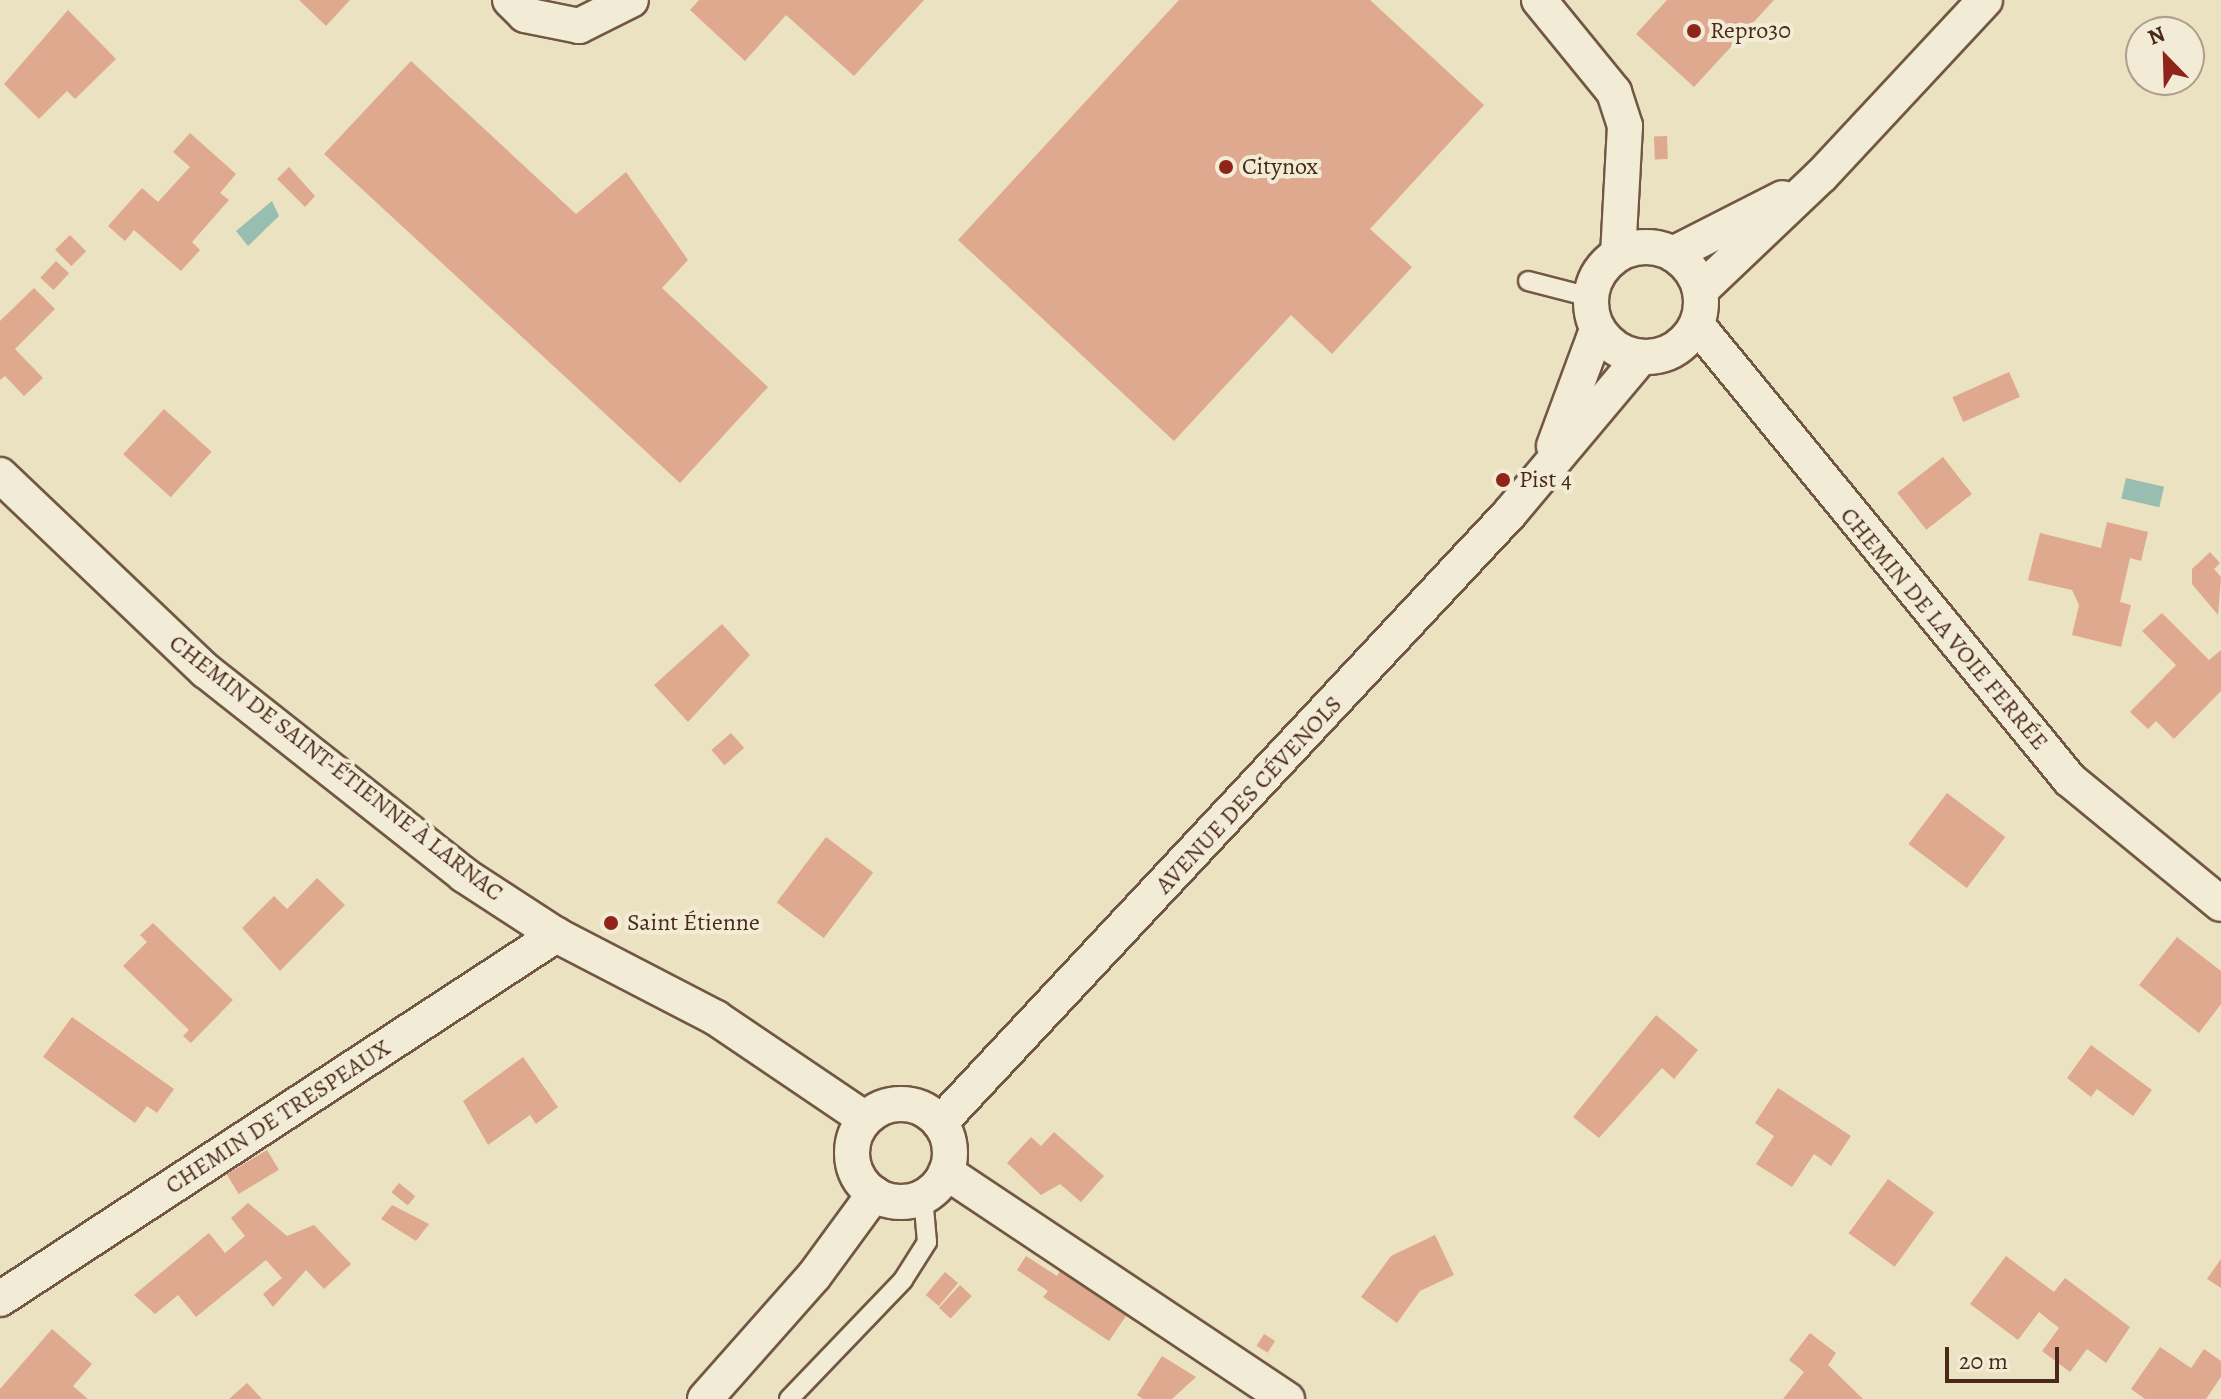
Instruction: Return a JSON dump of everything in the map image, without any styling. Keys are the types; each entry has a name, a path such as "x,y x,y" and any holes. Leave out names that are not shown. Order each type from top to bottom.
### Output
{"street":[{"path":"510,0 525,15 579,26 631,0"},
{"path":"1539,0 1614,92 1627,167 1662,251 1700,291"},
{"path":"1627,167 1618,254 1590,297 1597,330 1616,349 1640,358 1673,350 1697,325 1700,291 1822,175 1985,0"},
{"path":"1618,254 1662,251 1822,175"},
{"name":"CHEMIN DE LA VOIE FERRÉE","path":"1697,325 2070,780 2221,904"},
{"name":"AVENUE DES CÉVENOLS","path":"1550,459 1597,330"},
{"name":"AVENUE DES CÉVENOLS","path":"940,1123 1510,513 1550,459 1640,358"},
{"name":"CHEMIN DE SAINT-ÉTIENNE À LARNAC","path":"0,475 206,671 464,875 556,935 716,1018 865,1119"},
{"name":"CHEMIN DE TRESPEAUX","path":"0,1299 556,935"},
{"path":"895,1104 940,1123 950,1155 946,1172 923,1196 890,1201 874,1194 862,1183 852,1150 865,1119 895,1104"},
{"path":"946,1172 1287,1399"},
{"path":"705,1399 814,1276 874,1194"}],"lane":[{"path":"1528,281 1590,297"},
{"path":"789,1399 903,1280 927,1242 923,1196"}],"water":[{"path":"272,201 279,216 248,246 236,231"},
{"path":"2126,478 2164,487 2159,507 2121,498"}],"building":[{"path":"299,0 350,0 326,26"},
{"path":"699,0 924,0 854,76 786,15 745,61 690,10"},
{"name":"Citynox","path":"1179,0 1370,0 1484,105 1370,229 1412,267 1332,354 1291,315 1174,441 958,240"},
{"name":"Repro30","path":"1667,0 1774,0 1694,87 1636,34"},
{"path":"68,10 116,59 75,99 67,91 39,119 4,84"},
{"path":"411,61 576,214 626,172 688,260 662,288 768,387 680,483 324,154"},
{"path":"190,133 236,174 220,193 229,200 192,242 200,250 181,271 134,230 125,241 108,226 142,188 158,202 190,167 173,152"},
{"path":"1654,136 1667,136 1668,159 1655,159"},
{"path":"289,167 315,196 305,207 277,179"},
{"path":"70,235 86,251 71,266 55,250"},
{"path":"56,261 69,273 53,290 40,278"},
{"path":"34,288 55,309 15,349 43,378 24,396 5,376 0,380 0,321"},
{"path":"2009,372 2020,397 1963,422 1952,397"},
{"path":"164,409 212,452 171,497 123,454"},
{"path":"1943,457 1972,494 1926,530 1897,493"},
{"path":"2107,522 2148,532 2141,561 2130,558 2120,602 2131,605 2121,647 2072,635 2079,605 2072,590 2028,580 2040,533 2101,548"},
{"path":"2210,552 2220,563 2214,569 2221,577 2218,615 2192,584 2192,569"},
{"path":"2162,613 2209,660 2221,650 2221,691 2174,739 2156,721 2148,729 2130,712 2176,665 2142,631"},
{"path":"722,624 750,655 688,722 654,685"},
{"path":"731,733 744,748 724,765 711,750"},
{"path":"1947,793 2005,837 1967,888 1908,844"},
{"path":"826,837 873,873 824,938 777,902"},
{"path":"317,878 345,905 280,971 242,928 274,896 287,909"},
{"path":"153,923 233,1000 191,1043 183,1036 189,1030 123,966 147,942 140,935"},
{"path":"2177,937 2221,971 2221,1004 2199,1033 2139,985"},
{"path":"1656,1015 1698,1050 1674,1079 1662,1068 1599,1138 1573,1117"},
{"path":"72,1017 174,1089 157,1113 147,1106 135,1123 43,1057"},
{"path":"2091,1045 2152,1090 2133,1116 2097,1089 2091,1097 2067,1078"},
{"path":"523,1057 558,1107 536,1124 530,1115 488,1145 463,1101"},
{"path":"1778,1088 1851,1136 1831,1166 1814,1154 1792,1187 1756,1164 1774,1136 1755,1123"},
{"path":"1054,1132 1104,1176 1081,1202 1060,1184 1041,1195 1007,1163 1031,1137 1041,1146"},
{"path":"267,1150 279,1170 239,1194 227,1174"},
{"path":"1888,1179 1934,1213 1895,1267 1849,1233"},
{"path":"399,1183 415,1196 408,1206 391,1192"},
{"path":"248,1203 287,1236 314,1225 351,1264 324,1289 306,1270 273,1307 263,1294 282,1278 266,1260 196,1317 178,1295 155,1314 134,1295 209,1233 225,1253 245,1236 231,1218"},
{"path":"392,1205 429,1224 416,1241 381,1219"},
{"path":"1435,1235 1454,1275 1420,1291 1397,1323 1361,1297 1391,1256"},
{"path":"1026,1256 1057,1276 1064,1265 1142,1316 1137,1323 1126,1316 1109,1341 1043,1297 1048,1291 1017,1270"},
{"path":"2006,1256 2054,1292 2065,1278 2130,1327 2106,1363 2087,1349 2070,1372 2042,1351 2059,1328 2039,1312 2018,1340 1970,1304"},
{"path":"2221,1259 2221,1288 2207,1279"},
{"path":"945,1272 958,1283 939,1306 926,1295"},
{"path":"960,1285 972,1296 951,1319 939,1308"},
{"path":"52,1329 92,1364 73,1386 88,1399 0,1399 0,1389"},
{"path":"1810,1333 1836,1353 1828,1365 1863,1399 1783,1399 1804,1372 1789,1360"},
{"path":"1264,1334 1275,1341 1268,1353 1257,1346"},
{"path":"2160,1347 2191,1368 2204,1349 2221,1361 2221,1377 2206,1399 2145,1399 2131,1389"},
{"path":"1162,1356 1196,1377 1172,1399 1143,1399 1137,1395"},
{"path":"247,1383 262,1399 229,1399"}],"place":[{"name":"Repro30","path":"1694,31"},
{"name":"Citynox","path":"1226,167"},
{"name":"Pist 4","path":"1503,480"},
{"name":"Saint Étienne","path":"611,923"}]}
